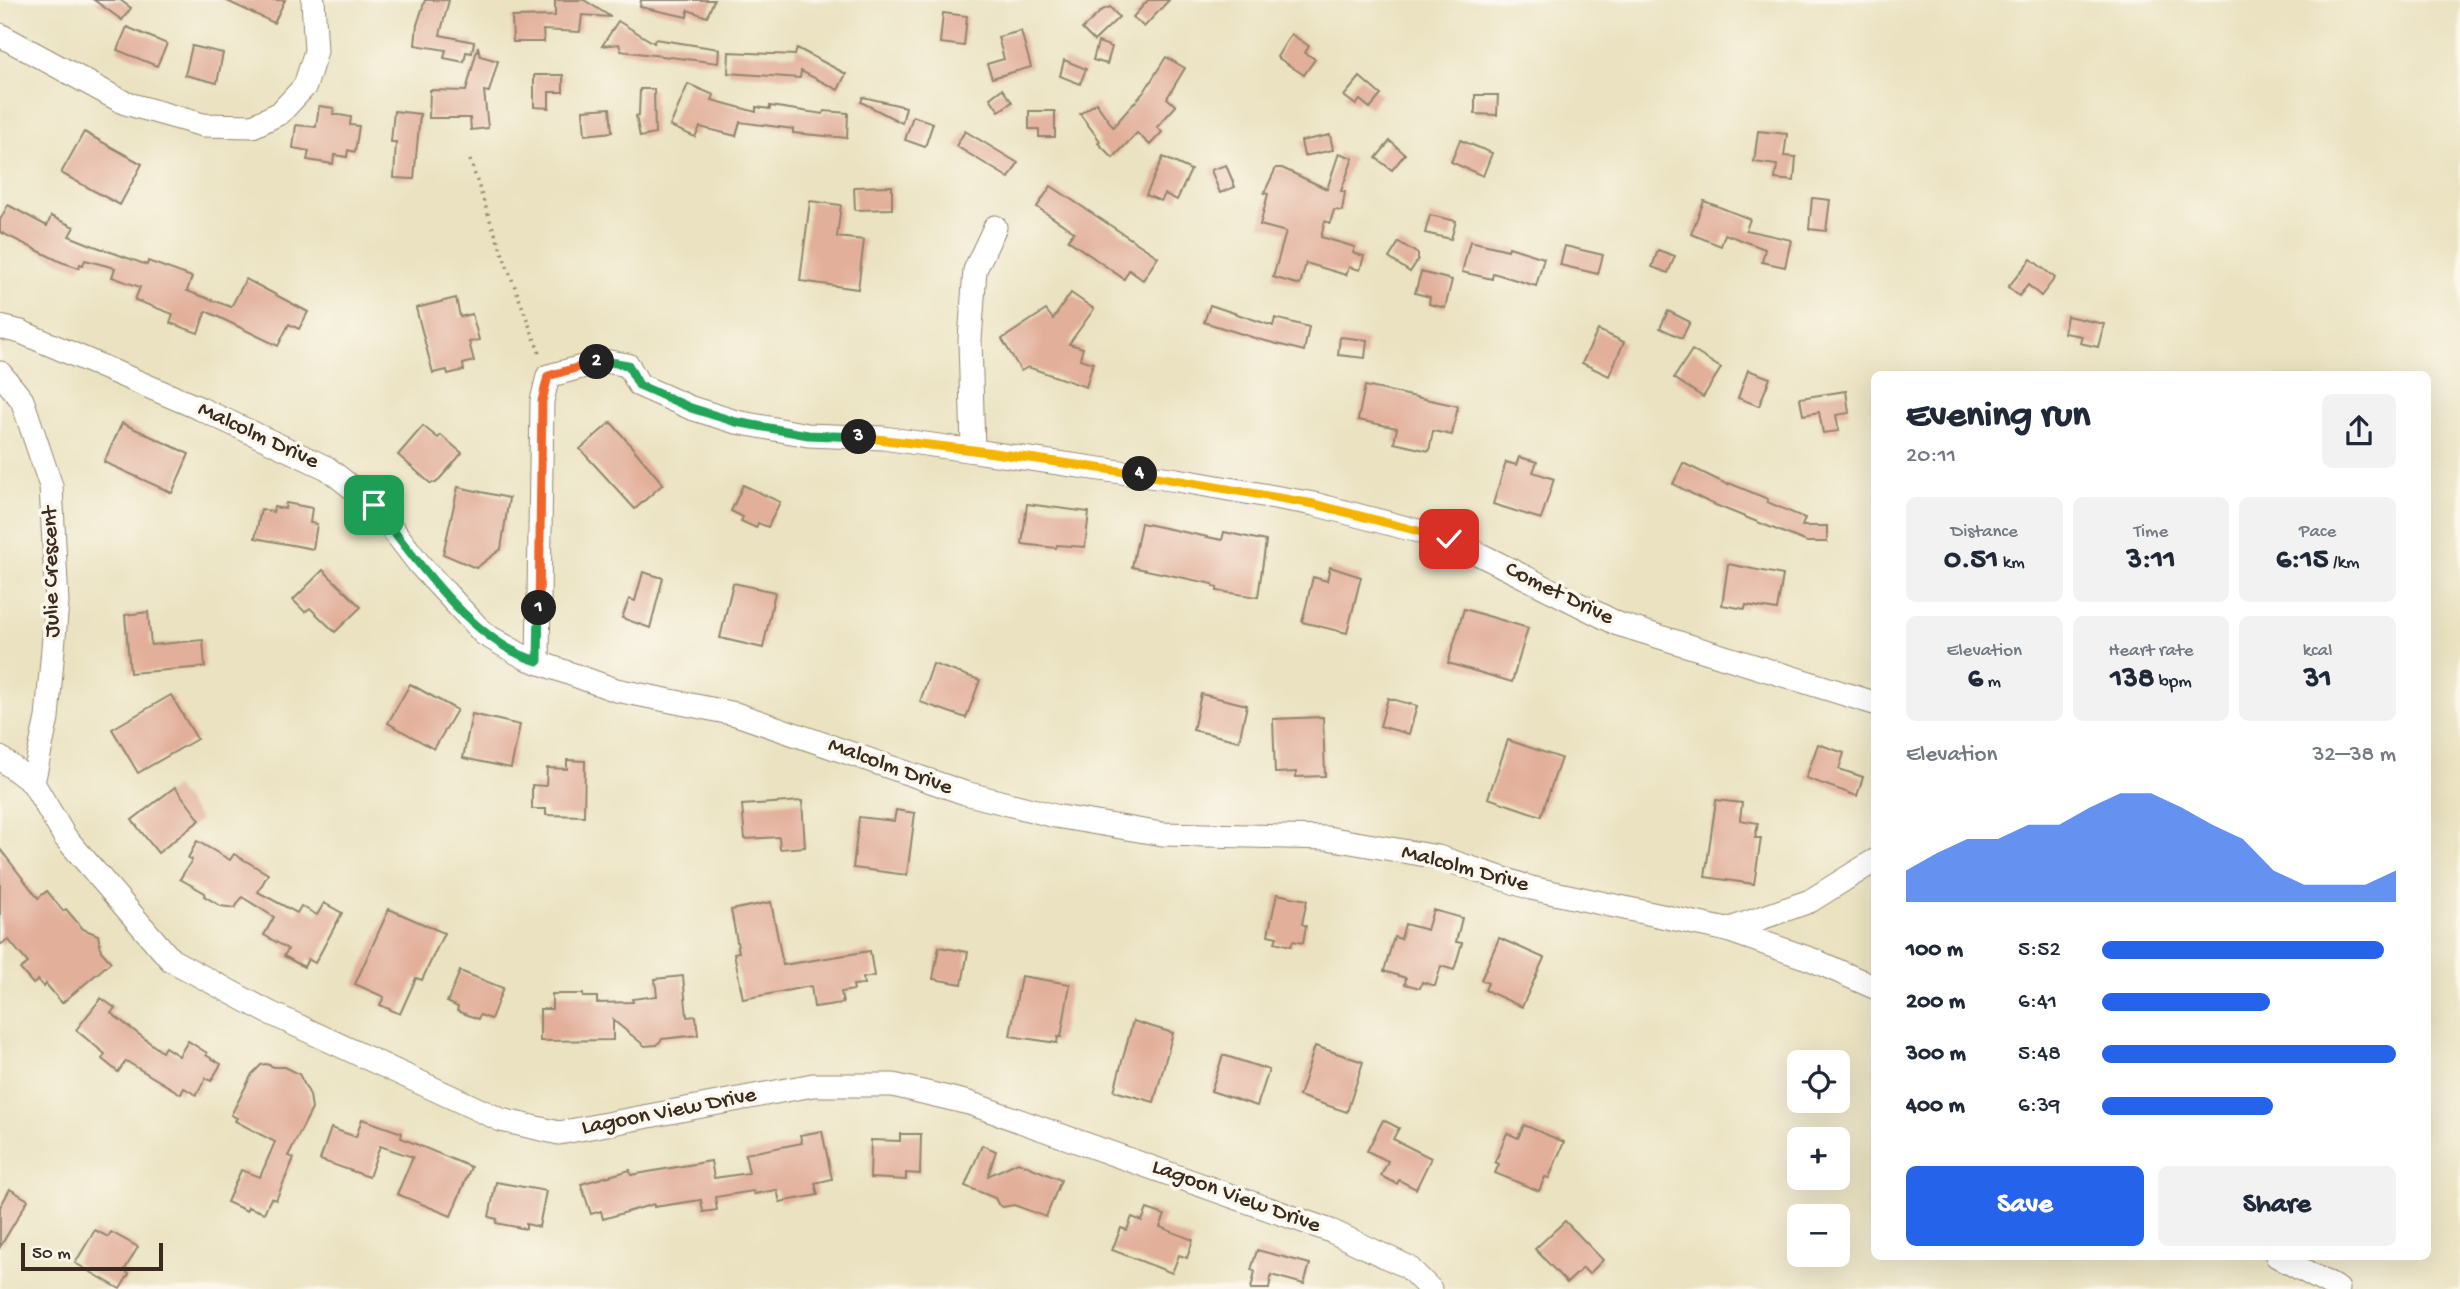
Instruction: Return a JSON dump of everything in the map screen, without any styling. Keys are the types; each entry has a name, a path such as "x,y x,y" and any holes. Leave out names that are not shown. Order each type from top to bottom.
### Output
{"street":[{"path":"0,34 125,103 203,125 253,127 280,113 305,86 316,51 313,0"},
{"path":"973,450 970,340 975,270 995,227"},
{"name":"Malcolm Drive","path":"0,327 21,332 201,409 327,468 374,505 419,565 484,634 526,658 616,690 736,714 965,793 1055,816 1162,834 1327,838 1438,858 1531,888 1727,930 1813,960 1871,986"},
{"name":"Comet Drive","path":"548,376 604,361 628,365 639,385 691,408 736,422 808,435 883,438 973,450 1177,480 1314,504 1449,539 1618,624 1871,702"},
{"name":"Julie Crescent","path":"0,373 22,400 51,486 57,604 47,718 33,783"},
{"path":"538,661 540,445 542,401 548,376"},
{"name":"Lagoon View Drive","path":"0,758 33,783 65,837 171,960 268,1012 501,1120 559,1133 813,1085 893,1085 969,1103 1331,1231 1408,1267 1430,1289"},
{"path":"1727,930 1810,901 1871,863"},
{"path":"2284,1260 2338,1289"}],"path":[{"path":"470,160 489,220 548,376"}],"building":[{"path":"94,0 120,0 131,8 122,20"},
{"path":"225,0 285,0 274,23"},
{"path":"425,0 449,0 440,35 474,42 472,53 466,52 464,62 444,58 446,50 415,45 417,25"},
{"path":"555,0 584,0 611,17 582,15 580,32 543,30 544,42 513,42 512,17 555,16"},
{"path":"641,0 714,0 707,17 688,10 687,17 640,7"},
{"path":"1148,0 1169,0 1144,27 1133,17"},
{"path":"1110,7 1119,17 1094,41 1082,29 1102,10"},
{"path":"943,13 967,16 964,46 940,43"},
{"path":"618,21 654,43 655,39 719,49 718,63 621,51 619,44 602,46"},
{"path":"127,27 167,44 157,66 117,50"},
{"path":"1021,31 1031,67 992,78 987,64 1004,59 998,37"},
{"path":"1291,34 1309,46 1305,53 1315,59 1304,75 1277,57"},
{"path":"1098,42 1112,47 1107,64 1093,60"},
{"path":"192,46 223,53 217,83 185,75"},
{"path":"478,46 480,56 498,61 489,92 484,91 488,128 471,130 470,118 429,118 430,90 466,91"},
{"path":"797,48 846,74 838,90 801,71 800,78 728,73 729,52 795,55"},
{"path":"1166,57 1185,68 1167,98 1176,106 1157,127 1162,132 1150,145 1137,133 1113,158 1098,143 1100,141 1080,114 1096,103 1113,127 1144,92"},
{"path":"1064,60 1086,69 1080,84 1060,76"},
{"path":"534,75 563,75 563,92 549,92 549,108 534,107"},
{"path":"1360,77 1381,95 1370,108 1360,100 1356,105 1344,96"},
{"path":"688,84 714,95 712,100 756,112 756,107 770,109 770,106 823,114 824,111 848,113 847,138 793,133 793,129 740,122 736,136 700,127 695,137 670,126"},
{"path":"640,89 654,89 655,134 640,137 636,116 639,115"},
{"path":"1002,89 1012,102 999,111 990,98"},
{"path":"1475,95 1498,95 1497,115 1475,114"},
{"path":"863,97 906,107 902,123 861,102"},
{"path":"319,106 334,108 333,114 351,117 350,125 359,126 355,152 348,150 347,157 334,155 333,164 307,160 309,151 293,148 296,125 316,127"},
{"path":"610,108 612,132 585,135 583,110"},
{"path":"394,111 420,114 414,179 394,178 396,142 391,142"},
{"path":"1029,111 1055,111 1055,137 1039,137 1039,129 1029,129"},
{"path":"913,116 933,123 925,147 905,140"},
{"path":"965,131 1018,163 1009,178 956,146"},
{"path":"1758,131 1787,134 1784,156 1796,157 1794,181 1775,179 1777,165 1754,162"},
{"path":"84,132 142,164 120,205 61,173"},
{"path":"1330,135 1333,150 1304,156 1301,141"},
{"path":"1460,140 1492,153 1483,176 1451,162"},
{"path":"1390,141 1405,154 1392,170 1376,158"},
{"path":"1339,153 1353,158 1341,191 1345,192 1342,211 1334,210 1330,223 1325,221 1321,237 1355,247 1353,253 1364,256 1360,270 1349,267 1346,275 1306,263 1300,285 1273,277 1286,232 1260,225 1268,194 1264,193 1276,168 1282,168 1327,189"},
{"path":"1163,157 1191,170 1177,200 1165,194 1161,201 1146,195"},
{"path":"1226,165 1235,187 1220,193 1211,170"},
{"path":"892,186 892,209 855,210 854,187"},
{"path":"1051,186 1158,257 1143,280 1129,270 1124,279 1068,240 1074,232 1037,207"},
{"path":"1812,198 1830,200 1826,231 1809,229"},
{"path":"810,201 841,205 837,237 864,240 858,289 800,281"},
{"path":"1704,201 1750,219 1746,230 1791,240 1785,267 1762,262 1765,249 1725,234 1721,246 1691,234"},
{"path":"8,205 47,226 51,216 74,227 69,236 94,246 147,265 148,261 192,277 187,291 231,307 246,279 308,312 299,329 289,324 278,346 206,311 198,333 170,323 173,314 135,300 140,287 112,277 115,268 85,260 79,268 0,232 0,220"},
{"path":"1430,215 1456,221 1451,239 1425,233"},
{"path":"1470,241 1508,250 1509,247 1544,258 1536,286 1493,273 1492,279 1462,272"},
{"path":"1399,242 1418,254 1418,260 1410,272 1389,258"},
{"path":"1565,246 1603,255 1598,274 1560,265"},
{"path":"1658,250 1675,256 1668,273 1652,267"},
{"path":"2031,259 2055,278 2041,296 2028,285 2019,296 2008,287"},
{"path":"1421,272 1452,280 1445,308 1429,304 1430,297 1415,293"},
{"path":"1071,293 1094,309 1069,344 1083,348 1080,359 1093,363 1086,387 1028,367 1021,371 1002,339 1046,310 1053,319"},
{"path":"456,298 460,317 472,314 479,340 469,342 474,361 463,364 464,370 448,374 447,370 433,373 416,308"},
{"path":"1210,305 1273,326 1275,318 1309,327 1304,351 1204,322"},
{"path":"1668,311 1690,322 1682,338 1660,328"},
{"path":"2067,316 2104,324 2098,347 2080,343 2082,336 2064,333"},
{"path":"1598,330 1624,342 1609,376 1582,363"},
{"path":"1340,337 1367,340 1365,358 1338,355"},
{"path":"1692,350 1721,368 1703,397 1674,378"},
{"path":"1748,370 1770,378 1759,406 1738,398"},
{"path":"1365,386 1458,406 1452,435 1433,431 1429,451 1394,443 1397,428 1358,420"},
{"path":"1846,391 1849,413 1836,415 1839,431 1823,433 1819,412 1803,415 1800,398"},
{"path":"611,422 663,484 635,509 580,449"},
{"path":"122,423 189,454 172,493 104,462"},
{"path":"423,426 438,438 441,435 462,453 436,483 430,483 398,455"},
{"path":"1519,457 1537,462 1533,472 1554,479 1541,519 1493,504 1506,462 1516,465"},
{"path":"1683,463 1728,485 1729,483 1768,499 1767,502 1805,518 1802,526 1827,526 1827,542 1807,542 1708,502 1673,484"},
{"path":"743,485 780,502 768,527 758,523 756,528 741,521 743,517 731,511"},
{"path":"458,487 509,498 501,549 476,568 443,554"},
{"path":"286,503 312,508 310,523 317,524 313,549 255,538 261,509 273,512 274,507 285,509"},
{"path":"1027,504 1089,512 1085,547 1057,545 1056,548 1022,544"},
{"path":"1141,523 1222,540 1224,532 1266,541 1258,597 1217,591 1213,584 1132,567"},
{"path":"1728,564 1783,575 1777,610 1746,605 1745,609 1722,605"},
{"path":"1330,567 1361,577 1347,633 1302,622 1313,577 1327,581"},
{"path":"323,570 361,607 335,632 310,608 305,612 293,600"},
{"path":"643,572 663,578 650,628 622,618 629,599 635,601"},
{"path":"733,583 775,592 763,648 720,638"},
{"path":"1464,609 1528,628 1512,682 1448,663"},
{"path":"148,612 151,645 203,640 205,667 130,673 125,615"},
{"path":"933,664 980,680 966,718 920,702"},
{"path":"410,684 457,710 434,749 388,723"},
{"path":"1201,694 1247,705 1239,741 1193,730"},
{"path":"171,695 197,739 138,773 112,729"},
{"path":"1388,698 1417,706 1409,734 1380,726"},
{"path":"472,714 520,725 511,768 463,758"},
{"path":"1323,717 1325,776 1296,777 1296,772 1275,773 1273,719"},
{"path":"1508,740 1561,758 1541,816 1488,798"},
{"path":"1818,744 1844,753 1839,769 1863,777 1857,796 1806,778"},
{"path":"567,760 585,761 584,816 546,815 546,809 532,809 532,785 546,786 547,768 567,769"},
{"path":"175,787 200,820 158,853 132,820"},
{"path":"1716,800 1742,803 1740,820 1758,823 1755,838 1761,838 1754,884 1705,877"},
{"path":"802,801 805,847 780,849 779,837 745,839 742,805"},
{"path":"896,810 915,813 907,875 853,868 859,817 894,821"},
{"path":"197,841 230,860 234,854 268,874 258,892 297,913 301,906 317,915 324,903 342,913 315,963 308,959 304,967 284,956 288,949 264,935 274,917 242,897 235,908 221,906 180,879 192,860 188,858"},
{"path":"0,849 38,898 47,891 63,911 66,909 83,929 98,935 101,951 111,962 62,1003 46,984 44,987 38,980 33,984 20,969 28,963 8,939 0,945"},
{"path":"1277,894 1307,900 1302,924 1306,926 1303,943 1293,941 1291,946 1275,942 1277,937 1268,935"},
{"path":"771,902 783,965 870,951 874,976 863,978 864,984 853,985 854,990 841,992 843,1003 814,1007 811,986 743,999 734,953 739,952 731,910"},
{"path":"389,909 444,933 422,980 416,978 400,1014 380,1005 384,997 355,984"},
{"path":"1433,910 1462,918 1456,942 1462,943 1454,970 1441,966 1435,986 1422,982 1420,988 1405,984 1406,978 1384,971 1394,937 1401,939 1405,924 1427,930"},
{"path":"1499,938 1544,958 1522,1007 1485,990 1488,983 1481,980"},
{"path":"939,947 968,952 962,984 933,979"},
{"path":"460,971 503,988 491,1019 480,1015 478,1019 457,1011 458,1007 447,1002"},
{"path":"683,976 687,1017 696,1016 698,1035 662,1039 657,1045 645,1046 613,1020 613,1040 540,1041 540,1009 552,1009 552,994 583,994 583,997 597,997 597,1003 633,1002 632,999 657,996 655,979"},
{"path":"1021,976 1070,984 1061,1037 1058,1037 1057,1043 1010,1036"},
{"path":"101,998 115,1008 111,1013 162,1052 165,1047 179,1056 188,1041 207,1053 206,1055 221,1064 211,1081 206,1078 196,1095 184,1088 181,1094 126,1061 118,1072 102,1059 105,1054 76,1030"},
{"path":"1133,1021 1173,1033 1154,1102 1114,1091"},
{"path":"1315,1046 1363,1062 1347,1112 1299,1096"},
{"path":"1223,1055 1269,1070 1257,1106 1211,1091"},
{"path":"266,1064 285,1067 299,1074 310,1095 312,1109 288,1156 294,1158 276,1200 271,1198 264,1213 248,1207 247,1211 227,1202 241,1170 260,1177 275,1142 235,1121 237,1118 231,1115 252,1074"},
{"path":"362,1119 402,1133 401,1138 471,1167 451,1216 397,1194 413,1157 380,1146 369,1177 320,1160 331,1128 356,1137"},
{"path":"1383,1120 1399,1128 1393,1139 1431,1158 1416,1189 1399,1180 1397,1184 1381,1176 1388,1161 1367,1151"},
{"path":"1524,1125 1564,1142 1549,1178 1545,1177 1539,1191 1495,1173 1499,1164 1495,1162 1507,1133 1518,1138"},
{"path":"822,1131 832,1179 815,1183 818,1195 780,1202 777,1190 754,1194 753,1191 715,1197 717,1210 703,1212 701,1200 654,1207 654,1204 603,1219 601,1211 591,1214 581,1184 630,1170 631,1175 711,1161 714,1178 749,1173 745,1154 802,1143 800,1135"},
{"path":"900,1134 921,1134 920,1174 906,1173 906,1180 870,1178 871,1140 900,1141"},
{"path":"982,1145 996,1151 988,1176 1018,1162 1061,1180 1046,1217 1014,1205 1003,1207 995,1198 965,1186"},
{"path":"496,1182 546,1191 539,1227 526,1224 526,1229 496,1223 497,1219 489,1217"},
{"path":"10,1189 28,1200 0,1247 0,1207"},
{"path":"1147,1209 1165,1215 1160,1227 1193,1240 1187,1258 1179,1255 1172,1273 1112,1250 1121,1228 1127,1230 1132,1217 1142,1221"},
{"path":"1565,1221 1603,1260 1589,1274 1583,1268 1567,1283 1535,1249"},
{"path":"95,1230 108,1237 111,1232 138,1247 124,1271 129,1274 120,1289 75,1263"},
{"path":"1257,1250 1310,1264 1304,1284 1271,1275 1269,1289 1251,1289 1255,1271 1251,1270"}],"route":[{"path":"374,505 419,565 484,634 526,658 538,661 542,401 548,376 604,361 628,365 639,385 691,408 736,422 808,435 883,438 1177,480 1314,504 1449,539"}]}
